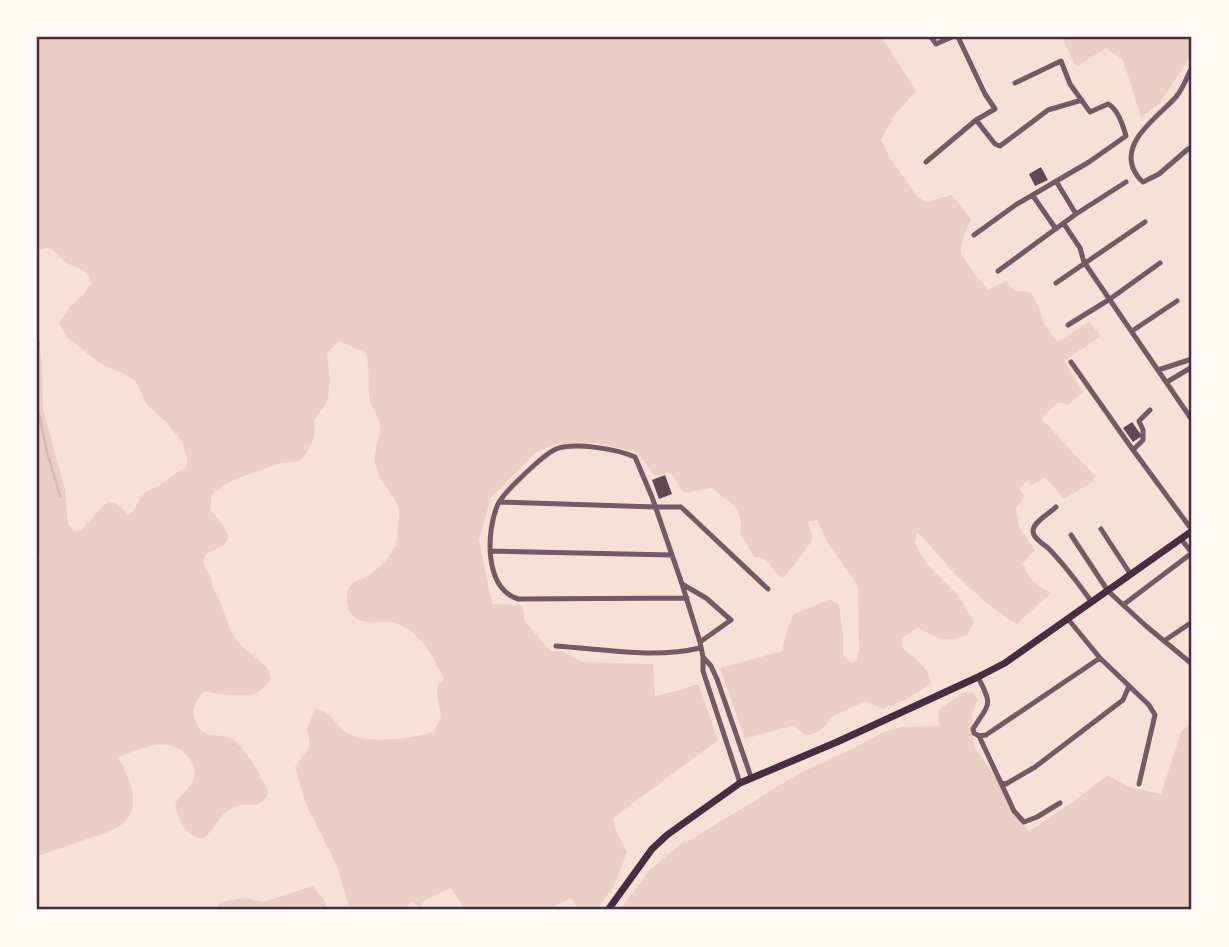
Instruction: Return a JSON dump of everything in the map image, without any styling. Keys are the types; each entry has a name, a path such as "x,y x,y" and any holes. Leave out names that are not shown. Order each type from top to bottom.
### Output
{"main road":[{"path":"608,910 652,849 667,835 740,783 838,742 1005,663 1192,531"}],"street":[{"path":"931,37 936,44 952,37"},
{"path":"926,162 976,120 995,109 958,37"},
{"path":"974,235 1017,204 1126,136 1112,106 1108,104 1090,112 1070,84 1061,61 1015,83"},
{"path":"1188,149 1159,174 1143,182 1136,174 1130,159 1134,143 1144,128 1178,94 1192,67"},
{"path":"976,120 995,144 1000,146 1048,110 1082,100"},
{"path":"1056,181 1076,214"},
{"path":"998,271 1076,214 1126,182"},
{"path":"1033,196 1056,229"},
{"path":"1056,283 1145,222"},
{"path":"1064,224 1080,248 1084,262 1190,412 1192,420"},
{"path":"1068,325 1160,263"},
{"path":"1132,331 1177,301"},
{"path":"1158,370 1189,360 1191,367 1167,382"},
{"path":"1071,362 1192,531"},
{"path":"1133,450 1143,440 1139,421 1150,410"},
{"path":"687,598 510,596 497,582 490,551 492,524 499,502 535,464 557,449 605,449 635,457 656,508 687,598 704,657 711,666 724,699 751,777"},
{"path":"499,502 656,508 678,506 768,589"},
{"path":"1056,507 1038,522 1033,532 1091,601"},
{"path":"1101,528 1130,575"},
{"path":"1071,536 1108,591 1192,664"},
{"path":"1123,605 1192,553 1181,539"},
{"path":"490,551 672,555"},
{"path":"556,646 671,652 700,645 731,620 706,598 682,584"},
{"path":"1068,619 1100,658 1149,705 1155,715 1139,784"},
{"path":"1164,641 1192,622"},
{"path":"704,657 703,671 740,783"},
{"path":"979,736 986,735 1100,658"},
{"path":"978,677 989,699 973,729 974,733 979,736 1014,811 1024,822 1060,803"},
{"path":"1001,783 1006,784 1035,767 1123,700 1129,686"},
{"path":"713,703 724,699"}],"shaded area":[{"path":"37,37 882,37 916,91 896,113 881,139 890,158 916,195 925,202 952,195 971,219 961,253 988,290 1006,281 1015,291 1031,292 1044,324 1057,342 1089,322 1101,336 1064,361 1083,392 1068,405 1058,402 1041,418 1095,476 1092,482 1064,499 1045,477 1032,485 1028,480 1019,488 1025,497 1016,508 1019,527 1035,550 1023,563 1034,581 1051,593 1017,624 969,588 917,532 915,543 925,562 959,596 974,622 967,635 953,639 936,637 918,627 902,638 903,649 925,668 931,683 907,699 883,709 866,701 833,716 820,731 806,736 794,725 745,739 720,668 782,651 794,614 830,599 839,605 843,655 850,663 856,661 859,651 856,582 828,544 817,520 808,522 813,538 783,578 765,559 754,557 740,533 738,511 712,488 684,493 671,473 655,476 635,452 596,443 557,444 536,452 491,498 479,540 492,604 522,605 525,622 551,651 561,651 583,662 653,664 655,696 699,685 718,740 613,818 627,852 614,886 596,910 578,910 572,898 547,910 466,910 451,888 427,899 419,907 412,902 402,910 350,910 337,866 305,802 295,767 310,746 307,728 315,709 329,715 346,732 366,739 402,738 434,732 441,718 438,684 444,679 427,649 416,636 395,623 356,619 347,604 347,593 352,584 376,570 392,552 397,541 399,511 375,462 380,425 370,401 366,353 339,341 327,353 330,380 328,398 314,420 313,440 305,455 299,461 280,463 233,480 212,494 210,510 222,523 229,538 224,545 206,554 203,562 232,634 269,671 271,680 258,692 246,695 204,691 195,705 194,719 206,734 227,737 236,742 263,780 268,793 265,799 257,804 234,807 206,836 202,839 196,837 184,826 175,805 194,779 193,765 181,750 173,746 146,747 118,757 129,779 133,795 132,811 128,818 115,829 38,856 37,568 40,558 37,548 37,321 43,409 65,489 68,524 74,531 81,530 107,502 116,503 129,515 144,494 187,467 187,458 182,442 166,422 147,405 136,382 93,358 67,337 59,323 91,283 87,273 70,265 53,250 47,248 37,251"},
{"path":"1062,37 1192,37 1192,54 1160,103 1141,117 1123,60 1106,48 1078,66 1074,64"},
{"path":"965,692 974,694 978,699 972,714 974,747 1004,788 1012,810 1029,831 1108,775 1129,787 1161,794 1181,732 1192,721 1192,910 620,910 653,865 651,869 690,836 682,845 800,773 883,732 901,727 939,726 938,710"},
{"path":"313,886 325,901 328,910 217,910 220,902 245,898 263,902"}],"building":[{"path":"1041,167 1048,180 1035,186 1029,174"},
{"path":"1132,422 1142,436 1133,442 1123,428"},
{"path":"665,475 672,494 659,499 652,480"}],"waterway":[{"path":"37,213 37,223"},
{"path":"37,339 37,359"},
{"path":"37,405 60,496"}]}
